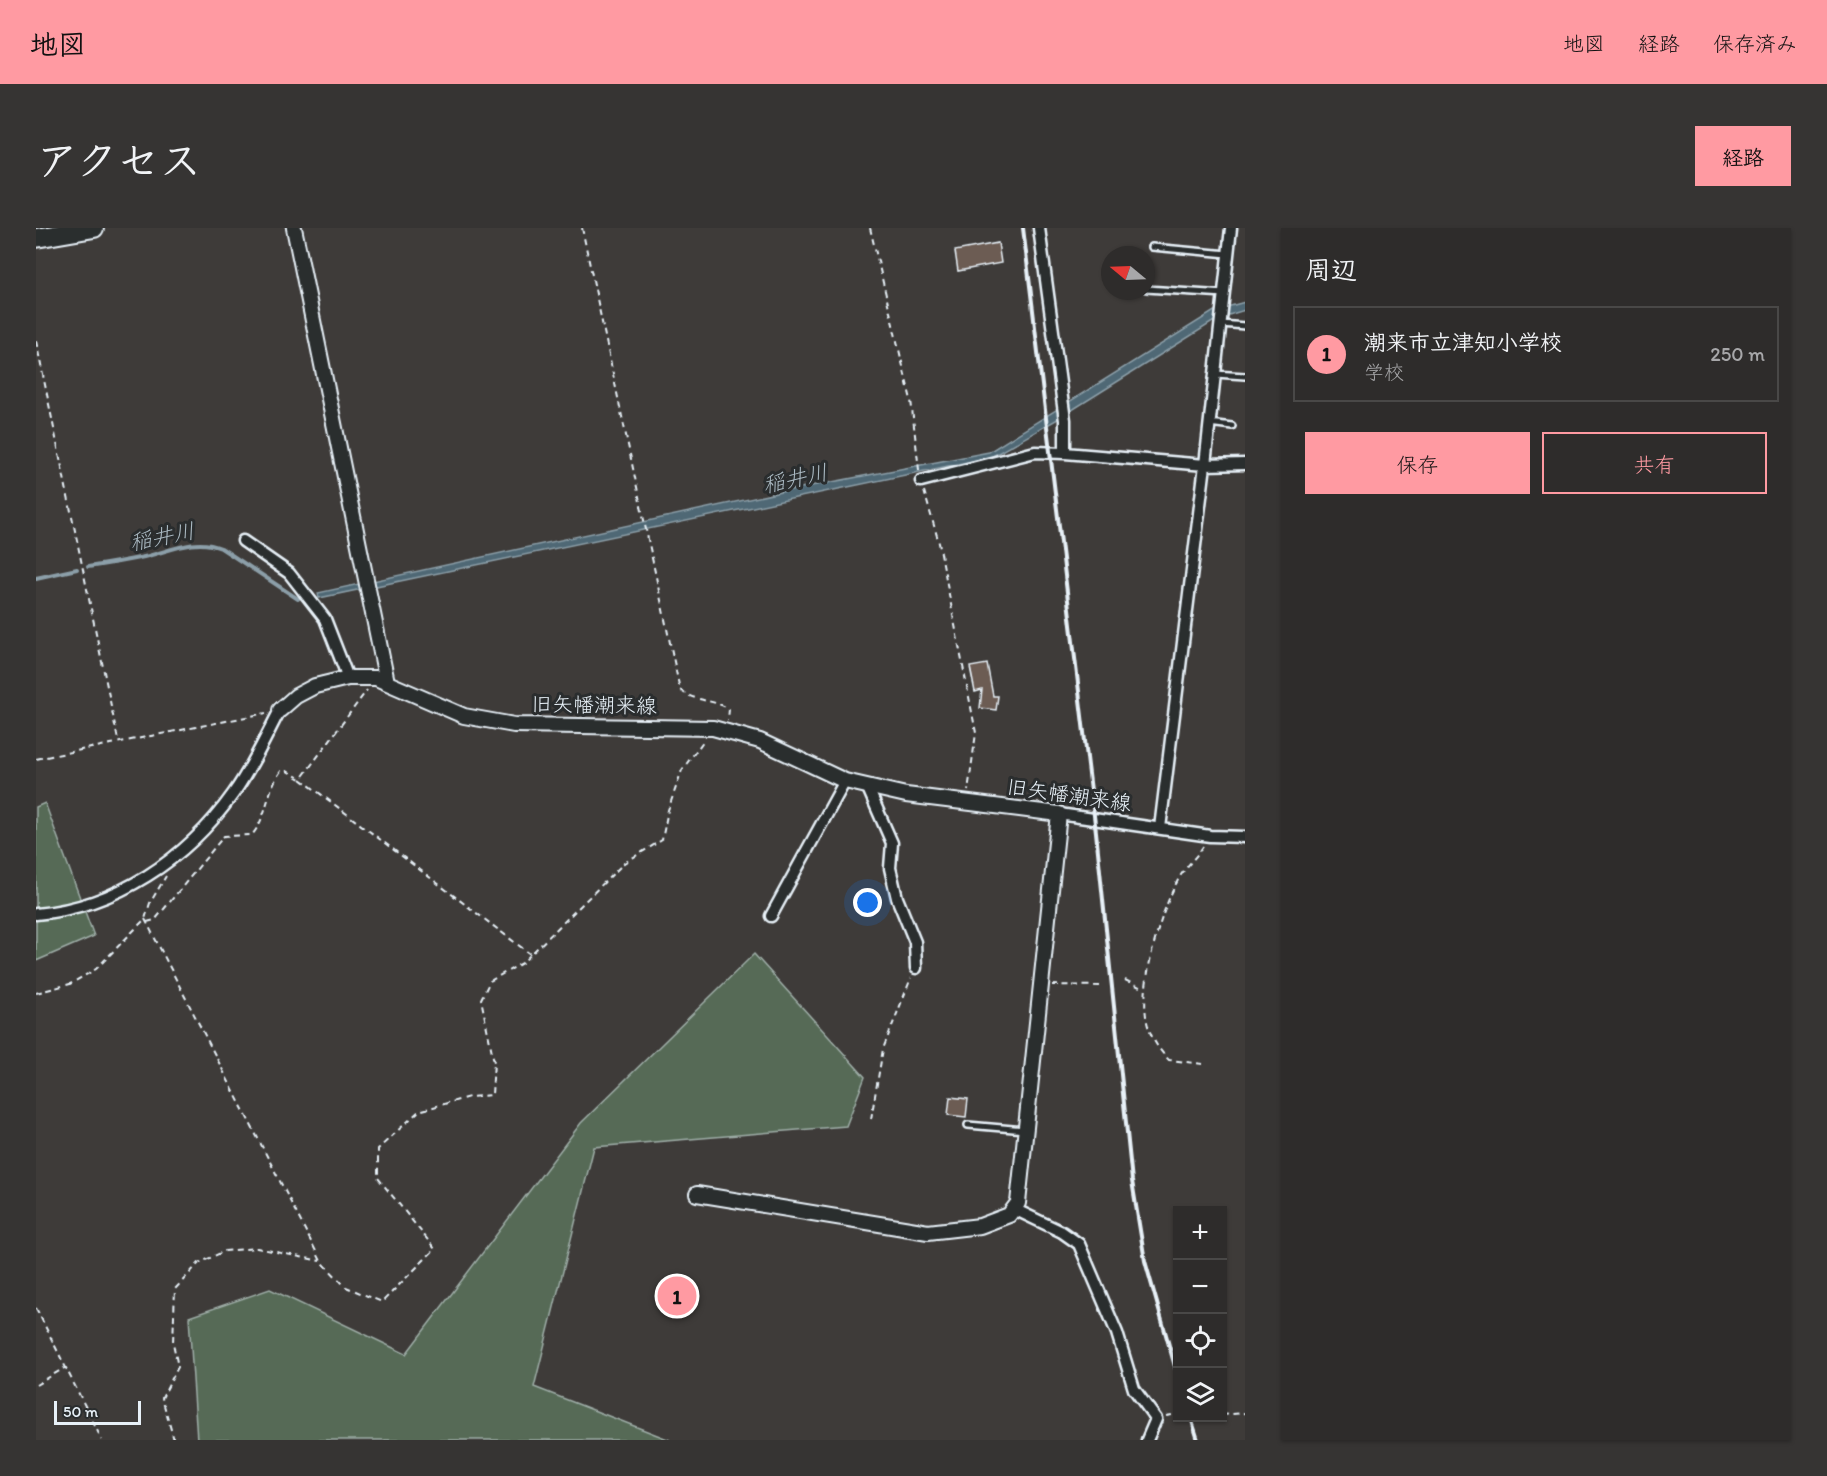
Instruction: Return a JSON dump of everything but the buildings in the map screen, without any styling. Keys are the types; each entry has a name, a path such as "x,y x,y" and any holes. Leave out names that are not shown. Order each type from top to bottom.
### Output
{"main road":[{"path":"36,238 94,228"}],"street":[{"path":"294,228 367,585 381,680"},
{"path":"1038,228 1065,420 1065,453"},
{"path":"1160,828 1222,322 1231,228"},
{"path":"920,478 1035,452 1205,465 1245,464"},
{"path":"243,540 289,573 326,620 348,678"},
{"name":"旧矢幡潮来線","path":"36,914 61,912 103,899 140,882 177,854 215,818 234,794 280,710 296,696 315,686 348,678 381,680 464,716 514,725 713,729 760,741 845,781 906,795 1210,836 1245,837"},
{"path":"771,916 845,781"},
{"path":"867,786 892,843 890,868 897,898 915,942 916,968"},
{"path":"697,1194 928,1232 980,1226 1009,1215 1018,1203 1059,814"},
{"path":"1014,1209 1062,1232 1079,1244 1117,1333 1134,1389 1156,1419 1148,1440"}],"lane":[{"path":"1155,247 1228,254"},
{"path":"1155,290 1224,299"},
{"path":"1222,322 1245,326"},
{"path":"1215,374 1245,376"},
{"path":"1209,423 1232,426"},
{"path":"968,1125 1026,1131"}],"path":[{"path":"582,228 680,690 692,699 718,702 729,709 727,732"},
{"path":"870,228 911,400 920,478 939,543 976,733 967,802"},
{"path":"36,341 118,740"},
{"path":"301,779 381,680"},
{"path":"36,759 118,740 280,710"},
{"path":"146,921 321,1261 346,1287 382,1302 435,1249 378,1178 378,1149 419,1111 469,1097 492,1095 494,1062 481,999 489,981 522,963 624,863 662,840 668,810 682,770 713,729"},
{"path":"146,921 155,920 224,836 252,835 262,824 272,783 281,771 287,771 301,779 530,954"},
{"path":"1203,1064 1169,1060 1158,1049 1148,1028 1145,990 1162,921 1177,881 1210,836"},
{"path":"36,993 70,984 96,969 146,921 150,903 177,854"},
{"path":"871,1119 883,1049 916,968"},
{"path":"1125,980 1145,990"},
{"path":"1042,985 1100,986"},
{"path":"174,1440 162,1398 178,1368 173,1343 175,1289 199,1263 225,1251 257,1248 321,1261"},
{"path":"36,1308 102,1440"},
{"path":"36,1385 66,1367"},
{"path":"1227,1415 1245,1413"}],"green space":[{"path":"45,803 94,936 36,961 36,807"},
{"path":"754,954 865,1077 846,1126 594,1147 534,1387 670,1440 197,1440 189,1317 270,1289 406,1354 581,1123"}],"water":[{"path":"1245,302 1245,310 1219,318 1056,420 991,457 319,598 318,593 790,490 989,452 1216,310"}],"waterway":[{"name":"稲井川","path":"88,567 144,557 192,544 211,545 221,548 298,599"},
{"name":"稲井川","path":"36,578 77,569"}],"railway":[{"path":"1023,228 1096,832 1132,1181 1145,1261 1175,1368"},
{"path":"1192,1422 1198,1440"}],"place":[{"name":"潮来市立津知小学校","path":"677,1296"}]}
